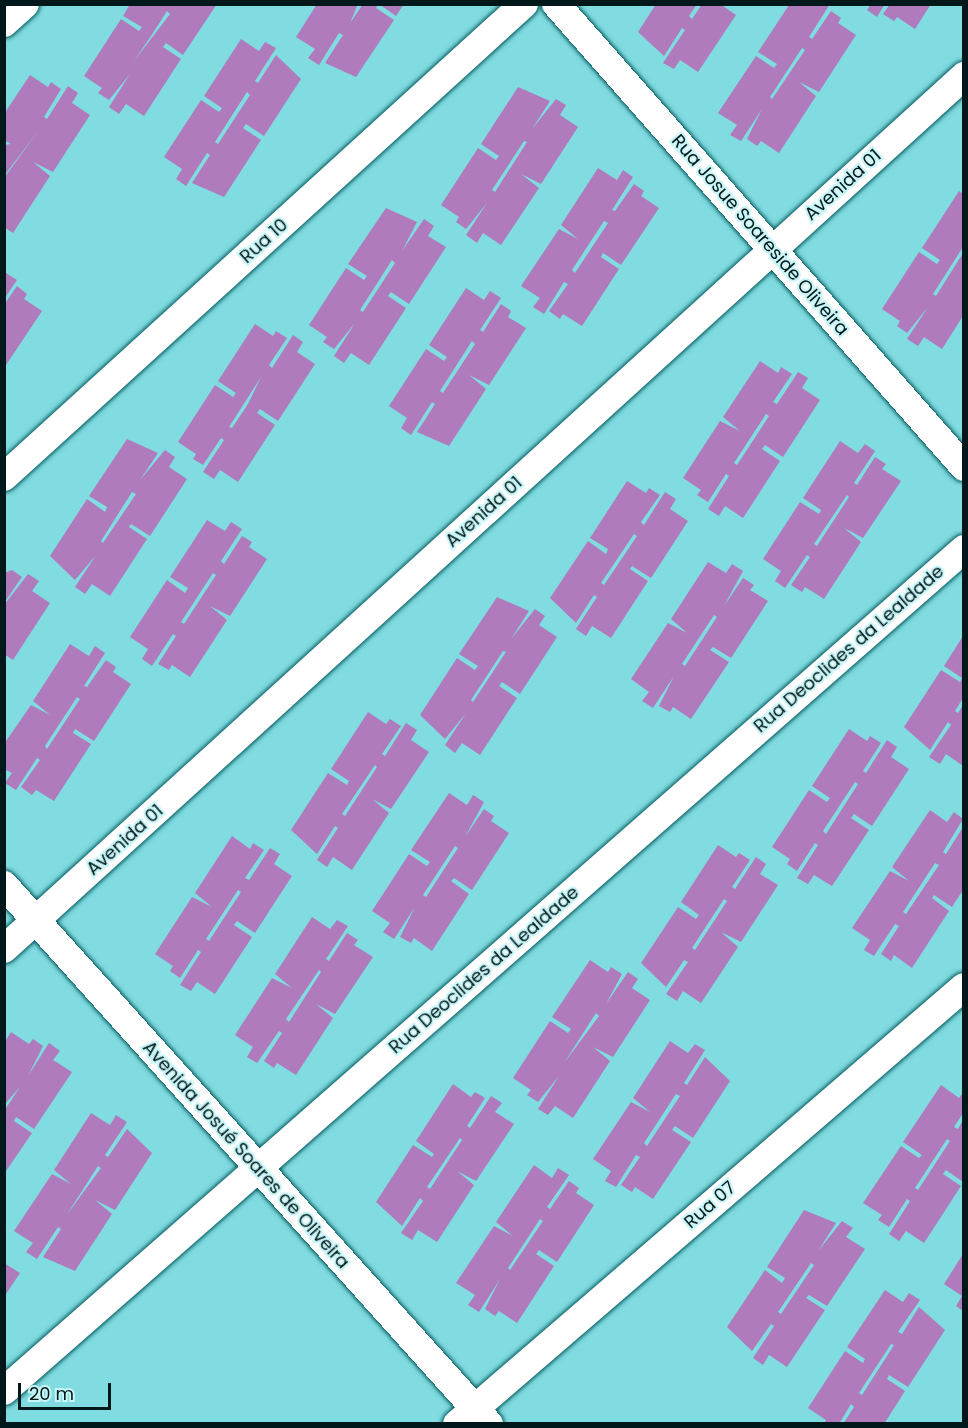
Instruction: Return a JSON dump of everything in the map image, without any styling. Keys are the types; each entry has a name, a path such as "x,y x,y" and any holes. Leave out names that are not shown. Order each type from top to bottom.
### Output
{"street":[{"path":"4,23 25,4"},
{"name":"Rua 10","path":"4,477 525,4"},
{"name":"Rua Josue Soareside Oliveira","path":"556,4 773,248 963,467"},
{"name":"Avenida 01","path":"4,949 963,76"},
{"name":"Rua Deoclides da Lealdade","path":"4,1391 963,549"},
{"name":"Avenida Josué Soares de Oliveira","path":"4,885 258,1168 474,1418"},
{"name":"Rua 07","path":"474,1418 963,987"}],"building":[{"path":"130,4 217,4 183,55 166,43 163,47 181,59 144,116 126,104 119,114 109,107 130,74 109,100 98,93 102,88 84,76 121,19 139,31 142,27 123,16","holes":["167,11 170,14 134,61"]},
{"path":"317,4 358,4 350,23 363,4 378,4 376,8 394,20 356,77 325,63 343,35 339,33 319,65 308,58 315,49 296,37"},
{"path":"379,4 404,4 396,16"},
{"path":"656,4 697,4 689,16 692,19 702,4 720,4 736,15 698,72 680,60 674,69 663,63 685,30 682,28 664,56 638,32"},
{"path":"830,4 809,37 812,39 831,11 841,18 838,23 856,35 819,92 799,82 816,96 779,153 761,141 757,146 747,139 762,109 741,141 730,135 737,125 718,113 756,56 774,68 777,64 758,52 789,5","holes":["802,48 805,50 772,99 770,97"]},
{"path":"871,4 885,4 877,17 867,10"},
{"path":"890,4 931,4 915,29 897,17 894,21 883,14"},
{"path":"241,39 259,51 265,42 276,48 255,81 258,83 276,55 301,79 264,136 246,124 243,128 261,140 224,197 192,183 210,155 207,153 186,186 176,179 182,169 164,157 201,100 219,112 222,108 204,96","holes":["247,92 250,95 218,144 215,142"]},
{"path":"30,75 48,87 51,82 61,89 44,117 47,119 68,86 78,93 72,103 90,115 53,172 33,162 50,176 13,233 4,227 4,178 39,130 4,176 4,145 11,144 4,140 4,114"},
{"path":"518,87 550,101 532,129 556,99 566,105 560,115 578,127 541,184 521,174 539,188 501,245 483,233 477,243 466,235 487,203 466,229 456,222 459,217 441,205 478,148 496,160 499,156 481,144","holes":["524,141 527,142 495,192 492,190"]},
{"path":"598,168 617,180 623,170 633,177 612,210 615,211 634,184 644,191 641,196 659,208 621,265 603,253 601,257 619,269 582,326 563,314 560,319 549,311 568,284 564,282 544,314 533,307 540,298 521,286 559,229 578,239 561,225","holes":["604,221 608,223 575,273 572,270"]},
{"path":"959,191 963,194 963,247 933,294 936,296 963,253 963,316 942,349 924,337 918,346 907,339 928,307 907,333 897,326 900,321 882,309 919,252 937,264 940,260 922,248"},
{"path":"386,208 417,222 402,251 424,219 434,226 428,236 446,247 409,304 391,292 388,296 406,308 369,365 351,353 344,363 334,356 355,323 334,349 323,342 327,337 309,325 346,268 364,280 367,276 348,264","holes":["392,260 395,263 363,312 360,310"]},
{"path":"6,273 17,280 4,299 4,275"},
{"path":"17,286 27,294 24,299 42,311 4,368 4,305"},
{"path":"466,288 484,300 490,291 501,298 480,330 483,332 501,304 511,311 508,317 526,328 489,385 469,375 486,389 449,446 417,432 435,404 432,402 411,435 401,428 407,418 389,406 426,349 444,361 447,357 429,345","holes":["472,341 475,344 443,393 440,391"]},
{"path":"255,324 273,336 276,331 287,338 269,365 272,368 293,335 303,342 297,352 315,364 278,421 260,409 257,413 275,425 238,482 220,470 214,479 203,472 224,440 221,438 203,465 193,459 196,454 178,442 215,385 233,397 236,393 218,381","holes":["261,377 248,404 232,428 229,427"]},
{"path":"760,361 778,373 781,367 792,374 773,402 777,404 798,372 808,378 802,388 820,400 783,457 765,445 762,449 780,461 743,518 725,506 719,516 708,509 729,476 726,474 708,502 697,495 701,490 683,478 720,421 740,431 723,417","holes":["766,414 769,416 737,465 734,463"]},
{"path":"127,439 158,453 140,480 165,450 175,457 169,467 187,479 150,536 131,524 129,527 147,539 110,596 92,584 85,594 75,587 96,555 75,580 50,556 87,499 105,512 107,507 89,496","holes":["132,492 136,494 103,543 101,541"]},
{"path":"840,441 858,453 865,444 875,451 854,483 857,485 875,457 886,464 882,469 901,481 863,538 844,528 861,542 824,599 805,587 802,592 791,585 810,557 807,555 785,588 775,581 781,571 763,559 800,502 819,514 821,510 803,498","holes":["847,495 849,497 817,546 814,544"]},
{"path":"627,481 646,493 649,488 660,495 641,522 644,525 665,492 676,499 670,509 688,521 651,578 632,566 630,569 648,581 611,638 592,626 586,636 576,629 597,597 594,595 576,623 550,598 588,541 606,554 608,549 590,538","holes":["634,534 637,536 604,585 601,583"]},
{"path":"207,520 225,531 231,522 242,529 221,561 224,564 242,536 252,542 249,547 267,559 230,616 210,606 227,620 190,677 172,665 169,670 158,664 176,636 173,634 152,666 142,659 148,649 130,637 167,580 185,593 188,588 170,577","holes":["213,573 216,575 184,624 181,622"]},
{"path":"708,562 726,573 732,564 743,571 724,606 743,578 754,585 750,590 768,601 731,658 713,647 710,650 729,662 691,719 673,707 670,712 659,706 674,676 653,708 642,701 649,692 631,679 668,623 687,633 671,619","holes":["714,615 717,617 685,666 682,664"]},
{"path":"12,570 22,577 4,603 4,573"},
{"path":"28,574 39,581 32,591 50,603 13,660 4,654 4,605"},
{"path":"497,597 529,611 511,639 535,609 545,616 539,625 557,637 520,694 502,682 499,686 517,698 480,755 462,743 455,753 445,745 466,713 445,739 420,715 457,658 475,670 478,666 459,654","holes":["503,651 506,652 473,702 471,700"]},
{"path":"963,636 963,698 955,711 958,713 963,705 963,766 946,754 940,764 929,757 951,725 948,722 930,750 904,727 941,670 960,682 962,678 944,666"},
{"path":"70,644 89,656 95,646 105,653 84,686 87,687 106,660 116,667 113,672 131,684 94,741 75,729 73,733 91,744 54,801 36,790 32,795 21,787 40,760 37,758 16,790 5,783 12,773 4,769 4,744 31,705 50,715 33,701","holes":["77,697 80,699 47,749 45,746"]},
{"path":"368,712 386,724 390,719 401,726 382,754 385,756 406,723 417,730 411,740 429,752 391,809 372,799 389,813 352,870 333,857 327,867 317,860 338,828 335,826 317,854 291,830 328,773 347,785 349,781 331,769","holes":["375,765 377,767 345,816 342,814"]},
{"path":"849,729 867,741 870,736 881,743 863,771 866,773 887,740 897,747 891,757 909,769 872,826 854,814 851,818 869,830 832,886 814,875 808,884 797,878 818,845 815,843 797,871 787,864 790,859 772,847 809,790 827,802 830,798 812,786","holes":["855,782 858,784 826,834 823,831"]},
{"path":"449,793 467,805 473,795 484,802 465,837 484,809 494,816 491,821 509,833 472,890 454,878 451,881 469,894 432,951 414,938 411,943 400,937 415,907 394,939 383,932 390,923 372,911 409,854 427,866 430,862 411,850","holes":["455,846 458,848 426,897 423,895"]},
{"path":"930,810 947,822 954,812 963,819 943,852 946,854 963,827 963,890 952,907 934,895 932,898 949,911 912,968 894,955 891,961 881,954 899,926 895,924 874,956 864,950 870,940 852,928 890,871 909,881 892,867","holes":["935,863 939,865 906,914 903,912"]},
{"path":"232,836 250,849 253,843 264,850 245,878 249,880 270,848 280,854 274,864 292,876 255,933 237,921 234,925 252,937 215,994 197,982 191,991 180,985 201,952 198,950 180,978 170,971 173,966 155,954 192,897 212,907 195,893","holes":["238,890 241,892 209,941 206,939"]},
{"path":"718,845 736,857 739,853 750,860 732,887 735,889 756,857 766,864 760,874 778,885 741,942 721,932 738,947 701,1003 683,991 677,1001 666,994 688,962 684,960 666,987 641,963 678,907 696,919 699,915 681,902","holes":["724,899 727,901 695,950 692,948"]},
{"path":"312,917 330,929 337,920 348,926 326,959 329,961 347,933 358,940 354,945 373,957 335,1014 316,1004 333,1018 296,1075 277,1063 274,1068 264,1061 282,1033 279,1031 257,1063 247,1057 253,1047 235,1035 272,978 292,988 275,974","holes":["319,970 321,972 289,1022 286,1019"]},
{"path":"590,960 608,972 611,967 622,974 606,1004 628,972 638,979 632,988 650,1000 613,1057 593,1047 610,1061 573,1118 555,1106 548,1115 538,1109 559,1076 538,1102 527,1095 531,1090 513,1078 550,1021 568,1033 571,1029 552,1017","holes":["596,1013 599,1016 564,1063"]},
{"path":"11,1032 29,1044 33,1039 43,1046 28,1076 49,1043 60,1051 53,1060 72,1072 34,1129 16,1117 14,1121 32,1133 4,1174 4,1111 20,1087 4,1105 4,1043"},
{"path":"670,1041 688,1053 695,1044 705,1050 684,1083 687,1085 705,1057 730,1081 693,1138 675,1126 672,1130 691,1142 653,1199 635,1187 632,1192 621,1185 640,1157 636,1155 616,1187 605,1181 611,1171 593,1159 631,1102 650,1112 633,1098","holes":["676,1094 680,1096 647,1146 644,1143"]},
{"path":"453,1084 471,1097 475,1092 485,1098 467,1126 470,1128 491,1096 502,1103 495,1112 514,1124 476,1181 457,1171 474,1185 437,1242 418,1230 412,1240 401,1233 423,1201 420,1198 402,1226 376,1202 413,1145 432,1157 434,1154 416,1141","holes":["460,1138 462,1140 430,1189 427,1187"]},
{"path":"941,1085 959,1098 963,1093 963,1113 954,1127 958,1129 963,1120 963,1182 946,1170 943,1174 961,1186 924,1243 906,1231 899,1241 889,1234 910,1201 907,1199 889,1227 878,1220 882,1215 863,1203 901,1146 919,1158 922,1155 903,1142","holes":["947,1139 950,1141 918,1190 915,1188"]},
{"path":"91,1113 110,1125 116,1115 127,1122 105,1155 108,1157 127,1129 152,1153 115,1210 95,1200 112,1214 75,1271 43,1257 61,1229 58,1227 37,1259 26,1252 33,1243 14,1231 52,1174 71,1184 54,1170","holes":["98,1166 101,1168 66,1216"]},
{"path":"534,1165 552,1178 558,1168 569,1175 547,1207 550,1209 569,1181 579,1188 576,1193 594,1205 557,1262 539,1250 536,1254 554,1266 517,1323 499,1311 495,1316 485,1309 500,1279 479,1312 468,1305 475,1295 456,1283 494,1226 513,1236 496,1222","holes":["540,1219 543,1221 510,1270 508,1268"]},
{"path":"804,1210 836,1223 818,1251 842,1221 853,1228 846,1237 865,1249 827,1306 809,1295 806,1298 825,1310 787,1367 769,1355 763,1365 753,1358 774,1326 771,1324 752,1351 727,1327 765,1270 782,1283 785,1278 767,1267","holes":["811,1263 814,1265 781,1314 778,1312"]},
{"path":"963,1254 963,1311 956,1306 962,1296 944,1284"},
{"path":"4,1263 20,1273 4,1297"},
{"path":"885,1290 903,1302 909,1293 920,1300 898,1332 902,1334 919,1307 945,1330 908,1387 889,1375 887,1379 905,1391 884,1424 843,1424 854,1407 851,1404 839,1424 824,1424 826,1420 808,1408 845,1351 863,1363 865,1359 847,1347","holes":["891,1344 894,1345 862,1395 859,1393"]}]}
